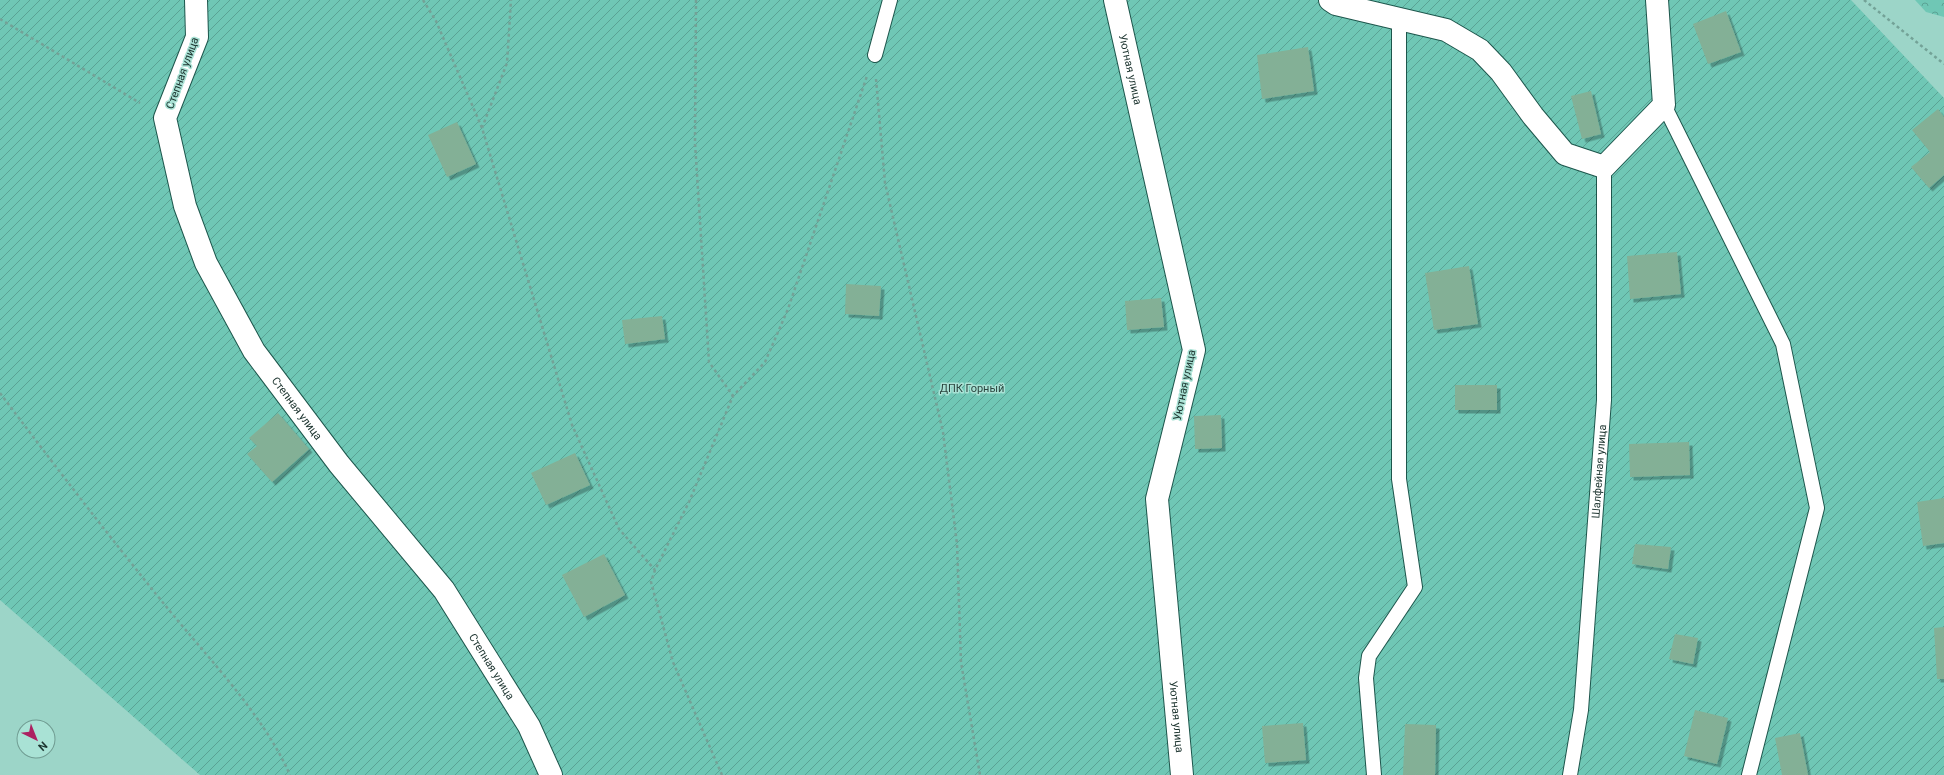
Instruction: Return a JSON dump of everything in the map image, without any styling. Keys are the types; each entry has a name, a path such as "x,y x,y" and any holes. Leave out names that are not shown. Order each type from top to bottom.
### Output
{"street":[{"name":"Степная улица","path":"196,0 197,37 165,118 185,206 206,263 254,352 340,464 444,590 529,726 551,775"},
{"name":"Уютная улица","path":"1115,0 1194,350 1156,499 1182,775"},
{"path":"1330,0 1336,4 1446,30 1480,50 1501,72 1533,116 1564,154 1604,167 1664,105 1657,0"}],"lane":[{"path":"874,55 890,0"},
{"path":"1374,775 1366,678 1369,656 1416,587 1398,479 1399,18"},
{"path":"1664,105 1783,344 1816,508 1749,775"},
{"name":"Шалфейная улица","path":"1570,775 1581,710 1604,400 1604,167"}],"path":[{"path":"424,0 436,21 482,128 572,425 619,529 655,570"},
{"path":"482,128 507,64 511,0"},
{"path":"696,0 694,143 709,362 733,396"},
{"path":"1864,0 1944,64"},
{"path":"0,19 165,118"},
{"path":"722,775 674,662 651,582 655,570 689,502 733,396 765,362 788,309 874,55"},
{"path":"874,55 885,183 943,432 957,544 961,662 980,775"},
{"path":"0,393 111,539 244,701 280,752 290,775"}],"green space":[{"name":"ДПК Горный","path":"0,0 1851,0 1944,98 1944,775 200,775 0,600"},
{"path":"1915,0 1944,0 1944,17 1926,12"}],"building":[{"path":"1726,11 1741,52 1708,64 1693,24"},
{"path":"1308,47 1314,91 1262,99 1257,55"},
{"path":"1591,91 1601,134 1582,139 1571,96"},
{"path":"1938,109 1944,117 1944,175 1929,188 1911,167 1930,152 1912,130"},
{"path":"457,122 476,164 447,177 428,135"},
{"path":"1677,252 1681,294 1630,299 1627,256"},
{"path":"1469,266 1478,324 1434,330 1425,273"},
{"path":"846,284 881,286 879,316 845,314"},
{"path":"1161,298 1164,327 1127,330 1125,301"},
{"path":"662,316 665,339 625,344 622,320"},
{"path":"1455,385 1497,385 1497,410 1455,410"},
{"path":"278,413 309,449 272,482 247,454 257,446 249,438"},
{"path":"1221,415 1222,448 1195,449 1194,416"},
{"path":"1689,442 1690,475 1630,477 1629,444"},
{"path":"575,453 590,485 546,505 531,473"},
{"path":"1944,498 1944,543 1923,546 1917,502"},
{"path":"1635,544 1671,547 1668,569 1632,564"},
{"path":"604,554 625,595 584,617 562,575"},
{"path":"1944,627 1944,679 1937,679 1934,628"},
{"path":"1675,634 1698,638 1693,664 1669,659"},
{"path":"1695,710 1728,718 1717,764 1684,756"},
{"path":"1303,723 1306,760 1265,763 1262,726"},
{"path":"1405,724 1436,725 1435,775 1403,775"},
{"path":"1800,733 1808,775 1782,775 1775,738"}]}
